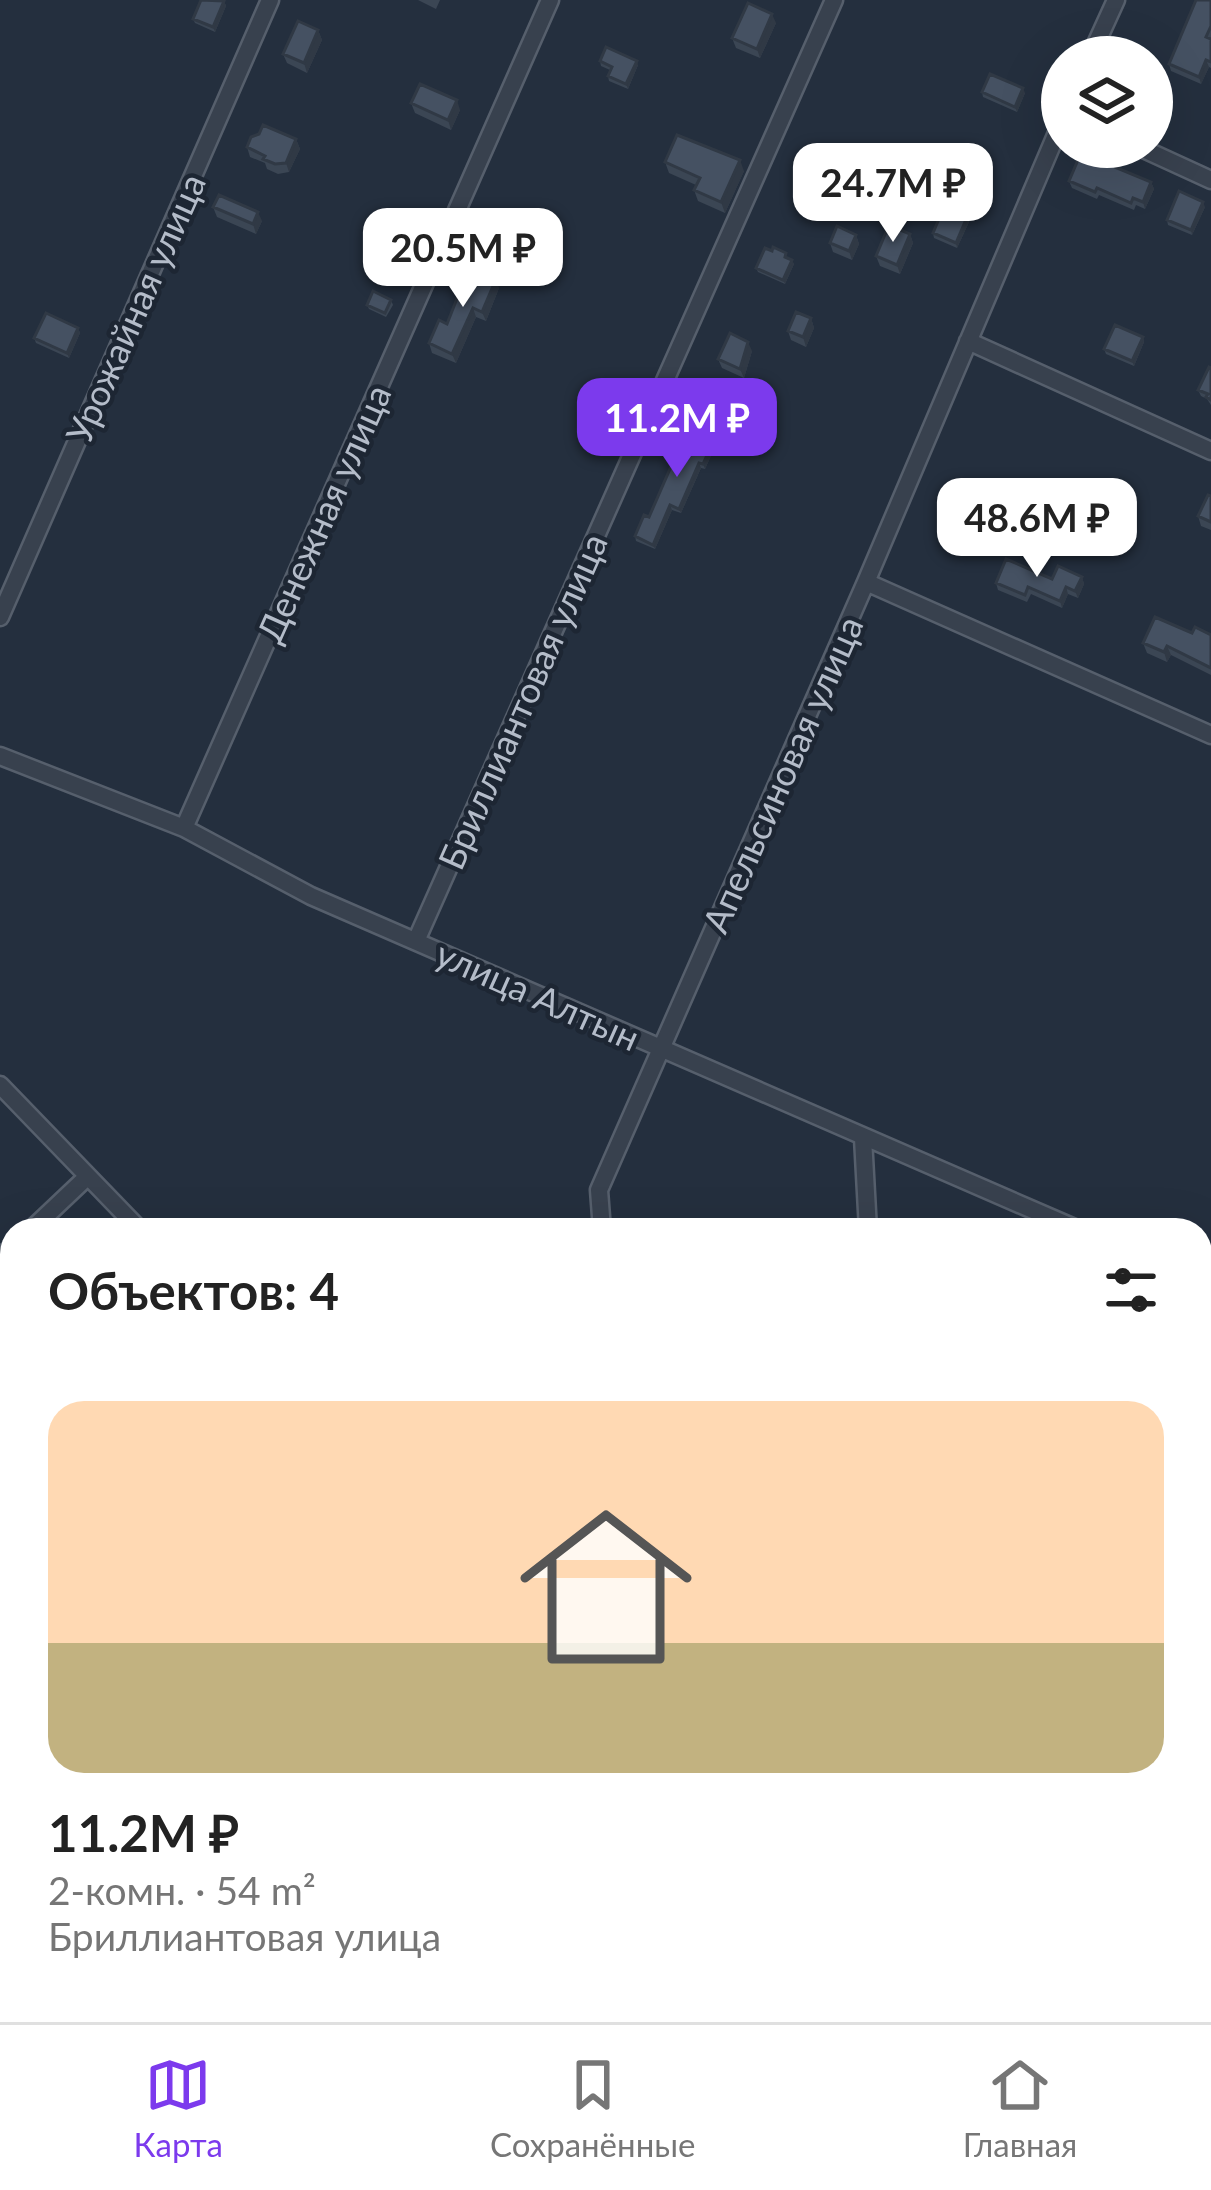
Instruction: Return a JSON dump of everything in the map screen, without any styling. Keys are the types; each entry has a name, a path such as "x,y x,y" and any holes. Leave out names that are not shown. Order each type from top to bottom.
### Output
{"street":[{"name":"Урожайная улица","path":"0,617 269,0"},
{"name":"Денежная улица","path":"184,828 550,0"},
{"name":"Бриллиантовая улица","path":"416,941 834,0"},
{"path":"1100,36 1116,0"},
{"path":"1173,163 1211,180"},
{"name":"Апельсиновая улица","path":"601,1218 599,1190 1042,168"},
{"path":"968,341 1211,451"},
{"path":"866,582 1211,735"},
{"name":"улица Алтын","path":"0,756 184,828 311,896 1051,1218"},
{"path":"0,1085 128,1218"},
{"path":"863,1138 867,1218"},
{"path":"44,1218 87,1177"}],"building":[{"path":"201,0 224,1 213,27 193,19"},
{"path":"1196,0 1211,0 1206,37 1211,39 1211,62 1206,60 1199,77 1173,66 1173,55"},
{"path":"748,3 772,14 757,49 732,38"},
{"path":"298,21 318,30 304,63 283,54"},
{"path":"606,47 637,61 626,84 608,76 612,67 600,61"},
{"path":"990,74 1023,88 1015,107 982,92"},
{"path":"420,84 457,100 448,120 411,103"},
{"path":"263,125 296,139 286,163 275,164 247,147"},
{"path":"677,135 740,160 721,202 694,190 700,178 665,162"},
{"path":"1075,168 1117,168 1151,182 1143,202 1133,198 1131,203 1069,181"},
{"path":"1179,191 1203,202 1191,230 1167,220"},
{"path":"219,195 258,212 253,224 213,207"},
{"path":"944,207 967,217 956,243 933,233"},
{"path":"889,225 910,234 897,265 876,256"},
{"path":"837,226 856,235 849,251 830,243"},
{"path":"773,247 792,260 783,280 756,268 765,248 772,251"},
{"path":"469,268 496,279 482,312 473,308 452,354 429,343 439,320 447,324"},
{"path":"373,291 391,300 385,313 367,305"},
{"path":"796,312 811,318 803,337 788,331"},
{"path":"46,313 78,328 67,353 34,338"},
{"path":"1115,325 1143,337 1132,361 1104,349"},
{"path":"730,333 748,342 740,369 718,359"},
{"path":"1211,368 1211,400 1198,390"},
{"path":"690,423 716,435 679,509 670,505 653,545 635,536 644,515 649,517"},
{"path":"1211,496 1211,522 1198,516"},
{"path":"1006,559 1052,579 1058,566 1082,577 1075,591 1066,587 1060,601 1028,587 1025,595 996,583"},
{"path":"1155,617 1192,633 1195,627 1211,635 1211,668 1167,646 1164,652 1143,643"}]}
